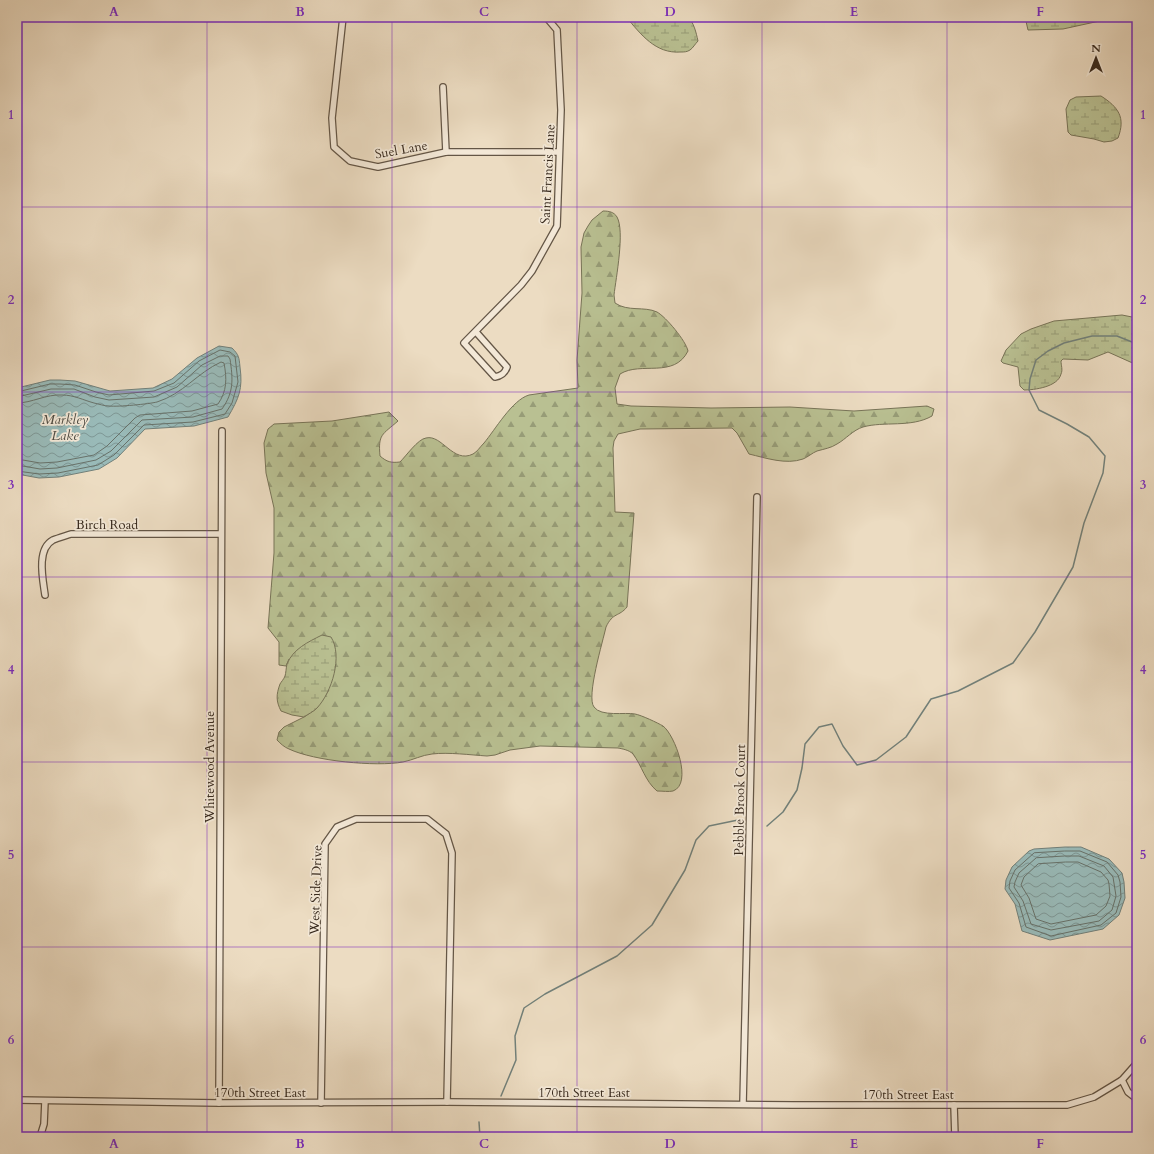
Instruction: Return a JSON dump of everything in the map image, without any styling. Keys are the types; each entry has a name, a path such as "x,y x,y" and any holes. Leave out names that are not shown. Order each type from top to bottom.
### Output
{"street":[{"name":"Suel Lane","path":"343,17 332,118 334,147 350,162 378,167 446,152 559,152"},
{"name":"Saint Francis Lane","path":"476,332 507,367 506,371 500,376 496,377 464,343 522,285 532,271 557,226 561,110 558,30 546,17"},
{"path":"443,87 446,152"},
{"name":"Whitewood Avenue","path":"219,1103 222,431"},
{"name":"Pebble Brook Court","path":"743,1104 757,497"},
{"name":"Birch Road","path":"45,595 41,571 43,553 51,541 71,534 221,534"},
{"name":"West Side Drive","path":"321,1103 325,844 337,827 356,819 427,819 446,834 452,853 447,1102"},
{"name":"170th Street East","path":"17,1100 219,1103 447,1102 1067,1105 1094,1097 1122,1080 1137,1063"},
{"path":"1122,1080 1128,1092 1137,1099"},
{"path":"40,1137 44,1124 45,1101"},
{"path":"954,1105 955,1137"}],"green space":[{"path":"626,17 688,17 696,31 698,41 687,52 672,52 664,50 649,42"},
{"path":"1025,17 1118,17 1063,29 1028,30"},
{"path":"1101,96 1112,104 1119,113 1121,124 1118,138 1112,141 1104,142 1071,135 1068,132 1066,109 1070,100 1076,97"},
{"path":"603,211 614,214 617,217 619,224 620,243 614,295 615,303 620,306 647,309 657,312 684,341 688,351 682,359 674,365 628,370 620,374 615,388 617,404 631,406 711,408 790,407 854,411 927,406 934,409 932,416 915,422 880,424 863,427 856,430 840,442 796,461 776,460 749,454 737,433 732,428 640,429 618,434 614,441 613,448 615,512 634,513 627,607 611,619 606,627 593,681 592,701 594,707 602,712 638,715 663,726 668,731 677,749 682,770 682,779 679,787 673,791 657,791 649,783 633,754 618,748 540,746 510,750 487,756 438,753 425,755 403,762 377,764 329,760 300,753 286,747 277,740 279,732 284,727 316,709 329,690 289,659 286,666 279,665 279,642 268,628 274,553 274,508 266,473 264,443 268,429 274,424 332,421 389,412 398,421 385,432 381,439 380,456 385,460 400,462 419,441 426,438 437,440 459,455 466,456 477,451 510,409 523,398 529,395 578,388 577,360 582,293 581,247 584,233 588,226 592,220"},
{"path":"1122,315 1137,318 1137,365 1108,352 1088,360 1063,359 1061,361 1062,372 1055,382 1045,387 1024,390 1020,386 1018,367 1003,363 1001,361 1006,350 1021,334 1031,329 1054,321"},
{"path":"322,635 331,637 336,654 334,674 327,693 317,708 304,717 281,711 277,698 280,684 285,676 287,664 297,650 311,640"}],"water":[{"name":"Markley Lake","path":"219,346 232,348 237,354 241,375 239,393 228,417 194,426 145,429 117,458 99,469 59,477 39,478 17,474 17,388 50,380 60,380 75,381 110,391 153,388 172,379 197,358"},
{"path":"1081,847 1109,859 1122,873 1125,898 1119,915 1103,929 1050,940 1022,931 1015,904 1005,889 1006,880 1012,867 1029,851 1034,849"}],"waterway":[{"path":"767,826 783,812 797,790 805,744 819,727 832,724 843,746 857,765 876,760 906,737 931,699 958,691 1013,663 1035,632 1073,567 1084,523 1103,473 1105,456 1089,437 1039,410 1029,390 1030,379 1036,360 1048,351 1064,343 1092,336 1117,336 1137,344"},
{"path":"501,1096 516,1060 515,1036 524,1008 545,994 617,956 652,925 685,870 696,840 709,826 738,820"},
{"path":"479,1122 480,1137"}]}
